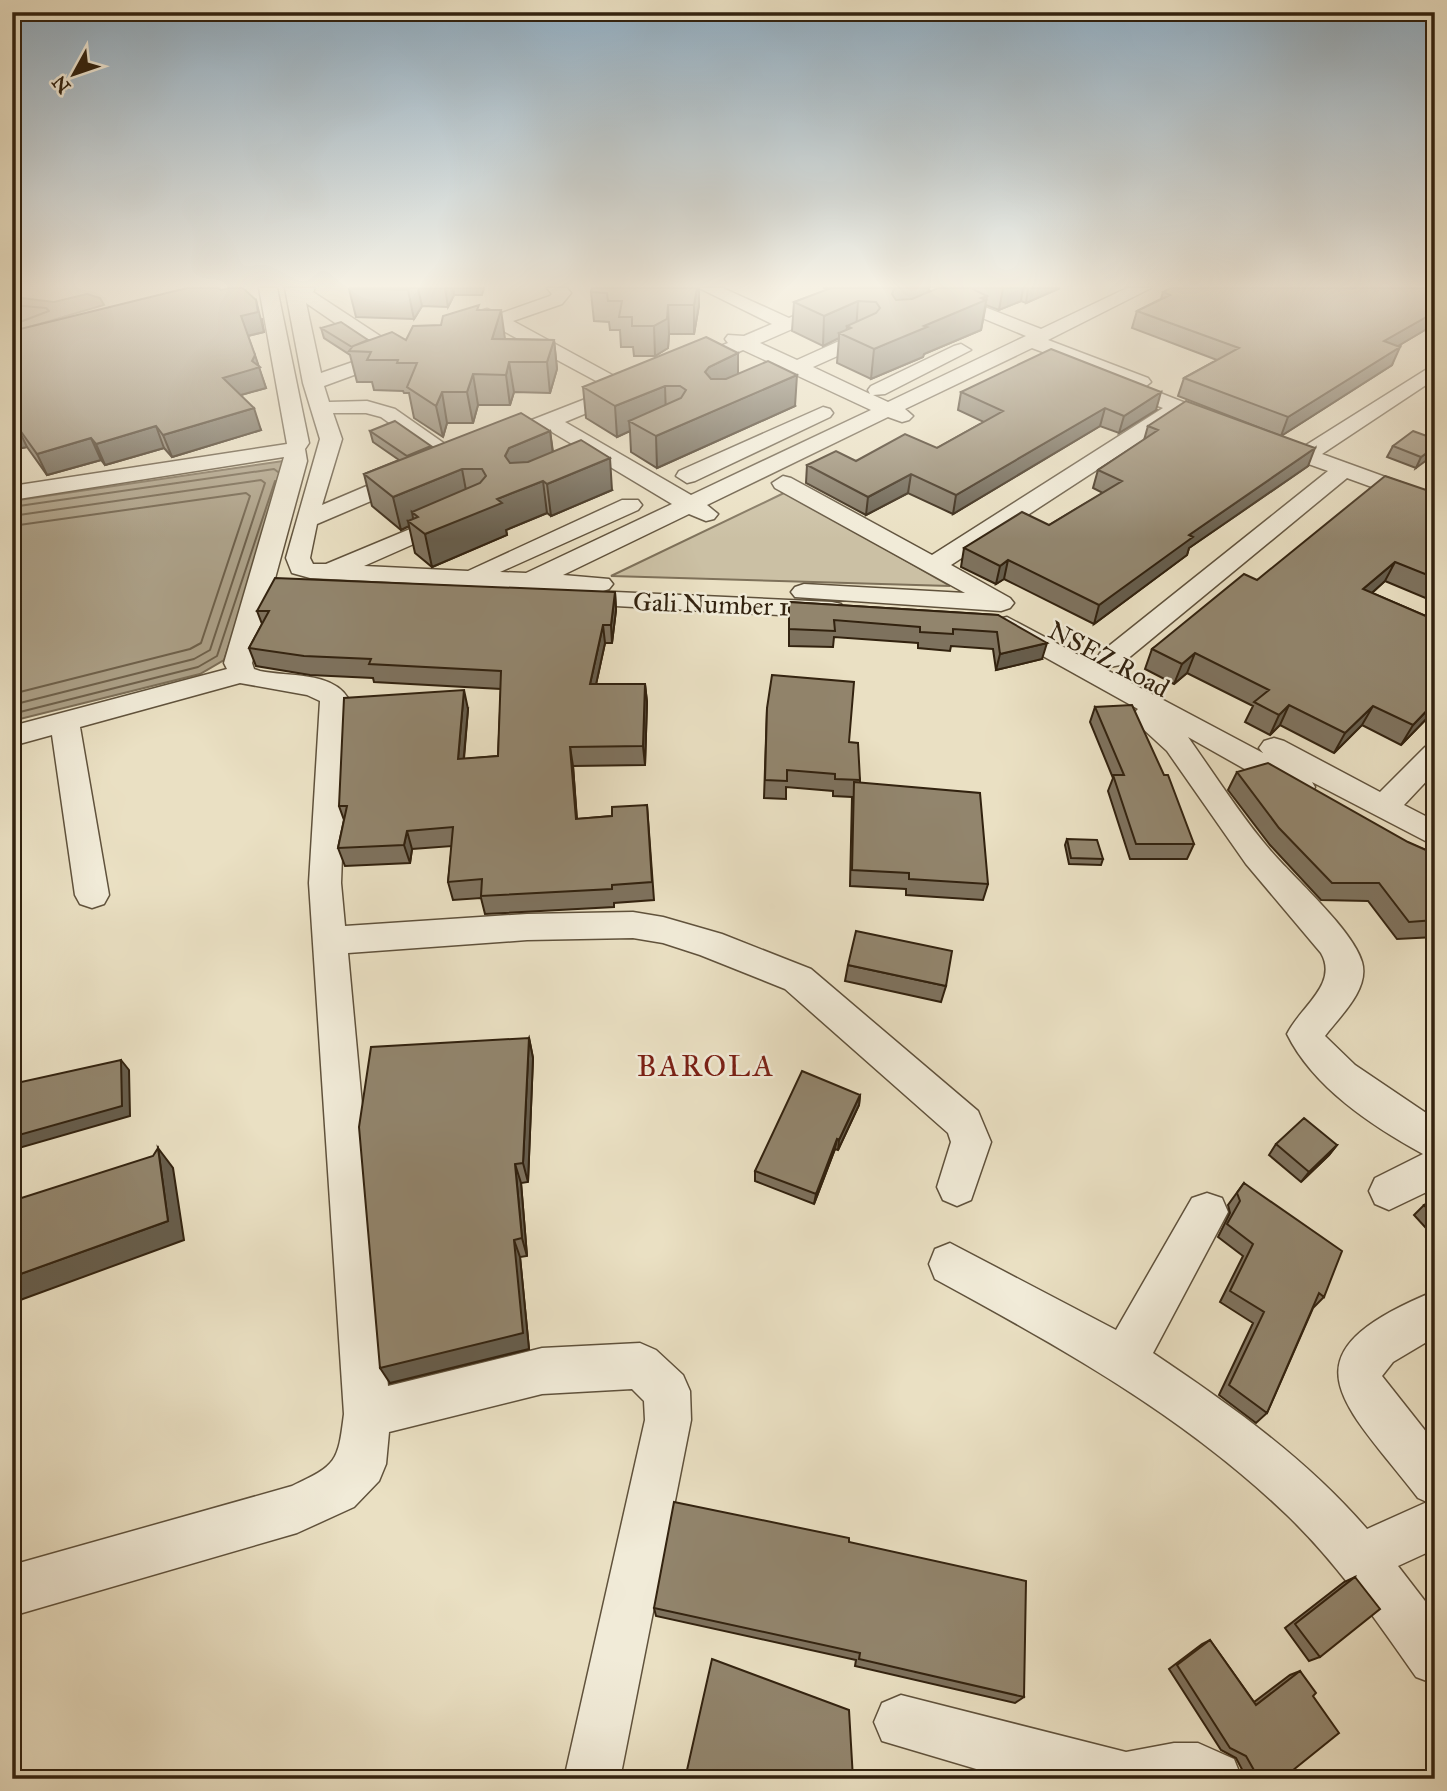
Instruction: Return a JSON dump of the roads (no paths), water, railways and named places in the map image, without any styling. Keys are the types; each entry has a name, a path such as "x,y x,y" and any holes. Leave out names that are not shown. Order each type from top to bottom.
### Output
{"street":[{"path":"12,1591 297,1508 337,1490 362,1464 367,1414 325,883 334,698 325,690 257,682 242,674 238,663 296,461 294,449 298,443 284,372"},
{"path":"311,372 331,439 308,512 297,564 310,571 1001,603"},
{"path":"313,383 343,372"},
{"path":"646,372 651,373"},
{"path":"308,512 448,454 551,416 655,372"},
{"path":"762,383 787,372"},
{"path":"794,372 893,419"},
{"path":"878,390 916,372"},
{"path":"893,419 969,372"},
{"path":"532,580 578,558 698,518 986,372"},
{"path":"1102,372 1178,408 1242,426"},
{"path":"1111,372 1435,503"},
{"path":"1110,659 1327,459 1433,372"},
{"path":"334,407 367,407 388,413 448,454"},
{"path":"934,565 1178,408"},
{"path":"687,476 823,413"},
{"path":"448,454 473,438 551,416"},
{"path":"551,416 588,459 698,518"},
{"path":"1327,459 1393,423"},
{"path":"588,459 626,443"},
{"name":"NSEZ Road","path":"755,444 785,472 934,565 1435,835"},
{"path":"12,493 294,449"},
{"path":"1327,459 1435,490"},
{"path":"748,500 785,472"},
{"path":"479,572 630,505"},
{"path":"329,572 477,508"},
{"path":"532,525 578,558"},
{"path":"579,583 618,565"},
{"name":"Gali Number 1","path":"261,585 785,607 991,619 1014,628 1435,863"},
{"path":"12,736 242,674"},
{"path":"1107,695 1171,738 1257,856 1333,943 1345,963 1343,985 1305,1034 1308,1046 1343,1077 1435,1141"},
{"path":"65,722 92,895"},
{"path":"1384,807 1435,754"},
{"path":"330,941 527,927 633,925 663,930 710,944 797,979 964,1123 971,1142 957,1187"},
{"path":"1389,1191 1435,1168"},
{"path":"1124,1362 1207,1212"},
{"path":"950,1264 1082,1335 1124,1362 1161,1386 1284,1480 1358,1559 1435,1658"},
{"path":"1435,1313 1378,1345 1364,1358 1359,1374 1363,1390 1435,1481"},
{"path":"367,1414 542,1371 640,1366 667,1391 668,1420 592,1779"},
{"path":"1358,1559 1435,1523"},
{"path":"901,1722 1083,1771 1124,1779"},
{"path":"1129,1779 1187,1770 1210,1774 1214,1779"}],"water":[{"path":"290,460 224,660 200,674 12,721 12,501"}],"district":[{"name":"BAROLA","path":"706,1066"}]}
